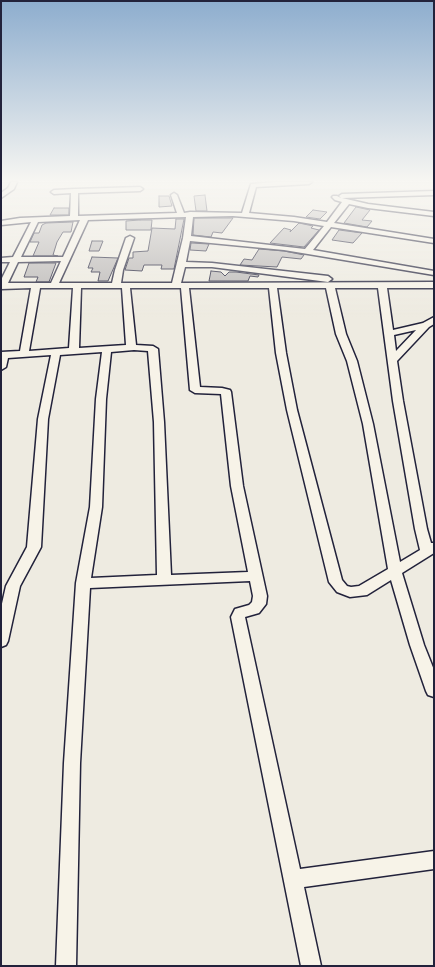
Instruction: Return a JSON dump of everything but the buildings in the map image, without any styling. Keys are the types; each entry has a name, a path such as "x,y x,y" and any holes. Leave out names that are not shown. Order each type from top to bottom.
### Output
{"street":[{"path":"32,227 1,286 434,285"},
{"path":"54,286 82,227"},
{"path":"188,227 180,286 194,388 195,390 199,391 226,392 237,486 260,601 254,609 240,613 238,617 311,966"},
{"path":"308,251 328,227"},
{"path":"344,227 434,241"},
{"path":"130,238 125,250 121,286 131,348"},
{"path":"187,238 238,242 308,251 434,273"},
{"path":"1,260 67,259"},
{"path":"182,264 236,268 365,285"},
{"path":"330,285 341,334 352,361 368,424 395,571 417,645 434,691"},
{"path":"273,286 280,353 292,410 336,582 342,589 350,592 362,591 430,549 412,477 392,361 382,285"},
{"path":"24,354 36,286"},
{"path":"74,351 77,286"},
{"path":"388,334 430,323"},
{"path":"392,361 430,323"},
{"path":"1,367 2,355 131,348 153,349 159,430 164,580"},
{"path":"66,966 72,763 83,583 96,507 101,399 107,349"},
{"path":"1,641 13,586 34,547 44,419 56,352"},
{"path":"83,583 256,576"},
{"path":"293,878 434,860"}]}
